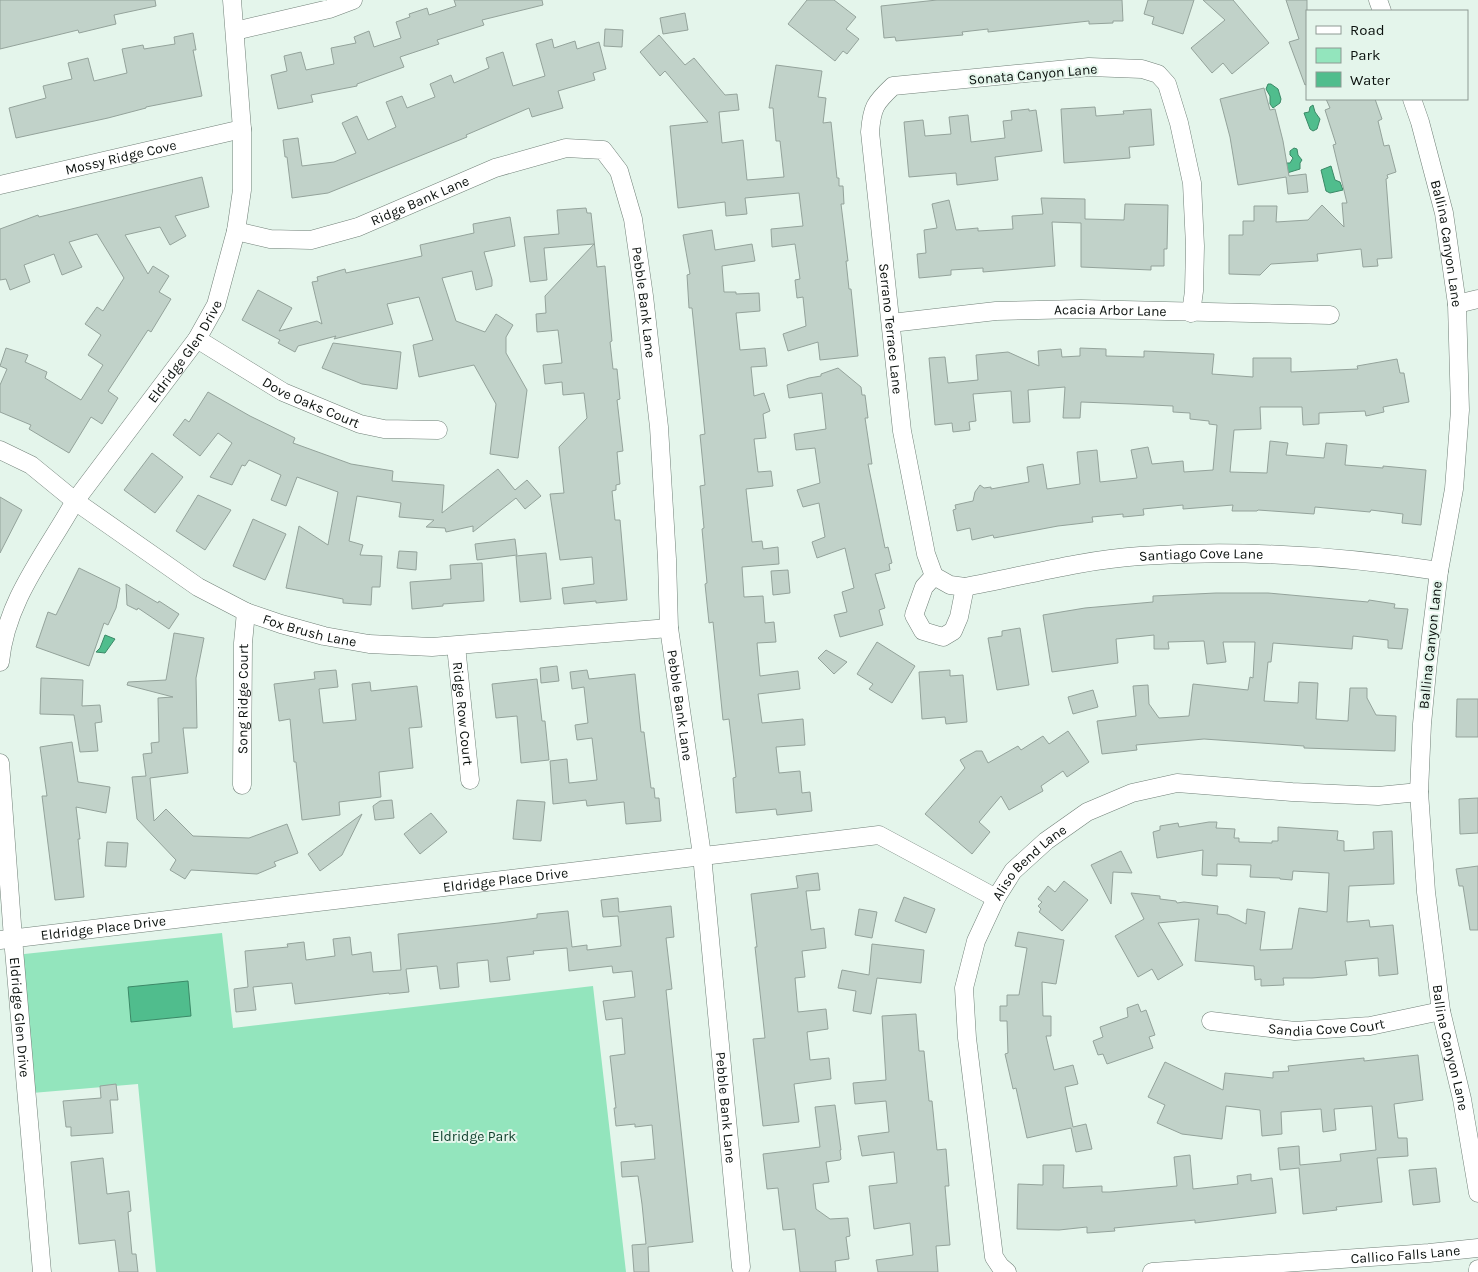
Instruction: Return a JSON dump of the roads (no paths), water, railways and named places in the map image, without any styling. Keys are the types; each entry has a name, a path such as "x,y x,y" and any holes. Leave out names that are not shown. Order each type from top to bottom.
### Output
{"street":[{"name":"Eldridge Glen Drive","path":"0,662 4,641 21,591 37,561 60,528 75,501 197,339 216,304 236,231 242,190 242,129 236,32 232,0"},
{"path":"236,32 328,9 353,0"},
{"name":"Sonata Canyon Lane","path":"893,86 1089,67 1142,68 1158,74 1167,84 1179,123 1192,183 1195,246 1194,291 1191,313"},
{"name":"Serrano Terrace Lane","path":"893,86 878,100 871,117 870,132 902,431 926,554 934,576"},
{"name":"Ballina Canyon Lane","path":"1412,100 1444,213 1458,304 1460,410 1454,489 1439,571 1422,724 1419,792 1426,892 1440,1011 1462,1099 1478,1192"},
{"name":"Mossy Ridge Cove","path":"0,185 242,129"},
{"name":"Ridge Bank Lane","path":"236,231 270,239 311,240 358,227 495,168 566,148 603,150"},
{"name":"Pebble Bank Lane","path":"603,150 618,171 633,219 644,296 659,427 669,628 702,855 741,1267"},
{"path":"1458,304 1478,299"},
{"name":"Acacia Arbor Lane","path":"891,323 996,311 1081,309 1330,315"},
{"name":"Dove Oaks Court","path":"197,339 284,392 360,424 384,429 438,430"},
{"name":"Fox Brush Lane","path":"0,450 31,465 75,501 198,587 246,612 324,636 369,644 395,646 456,646 669,628"},
{"name":"Santiago Cove Lane","path":"957,586 1067,565 1149,556 1216,554 1299,555 1378,562 1439,571"},
{"path":"934,576 957,586 958,617 953,631 943,636 923,632 914,615 924,587 934,576"},
{"name":"Song Ridge Court","path":"242,785 243,643 246,612"},
{"name":"Ridge Row Court","path":"456,646 470,780"},
{"name":"Eldridge Glen Drive","path":"0,763 7,939 42,1272"},
{"name":"Aliso Bend Lane","path":"1008,1272 1000,1266 994,1257 967,1038 964,988 976,941 996,898 1013,871 1046,841 1087,812 1132,793 1177,783 1292,792 1378,796 1419,792"},
{"name":"Eldridge Place Drive","path":"7,939 880,834 996,898"},
{"name":"Sandia Cove Court","path":"1211,1021 1295,1031 1370,1026 1440,1011"},
{"name":"Callico Falls Lane","path":"1152,1272 1478,1248"}],"water":[{"path":"1268,84 1278,89 1281,99 1280,103 1273,108 1266,89"},
{"path":"1313,105 1320,119 1317,129 1313,131 1310,129 1304,113 1309,112 1310,107"},
{"path":"1294,148 1297,149 1298,155 1302,160 1300,169 1287,173 1286,163 1290,163 1293,158 1290,155 1290,151"},
{"path":"1331,166 1335,180 1340,182 1343,190 1330,193 1326,191 1321,170"},
{"path":"105,635 115,639 105,653 96,652 100,648"},
{"path":"188,981 191,1016 131,1022 128,987"}],"park label":[{"name":"Eldridge Park","path":"474,1136"}]}
